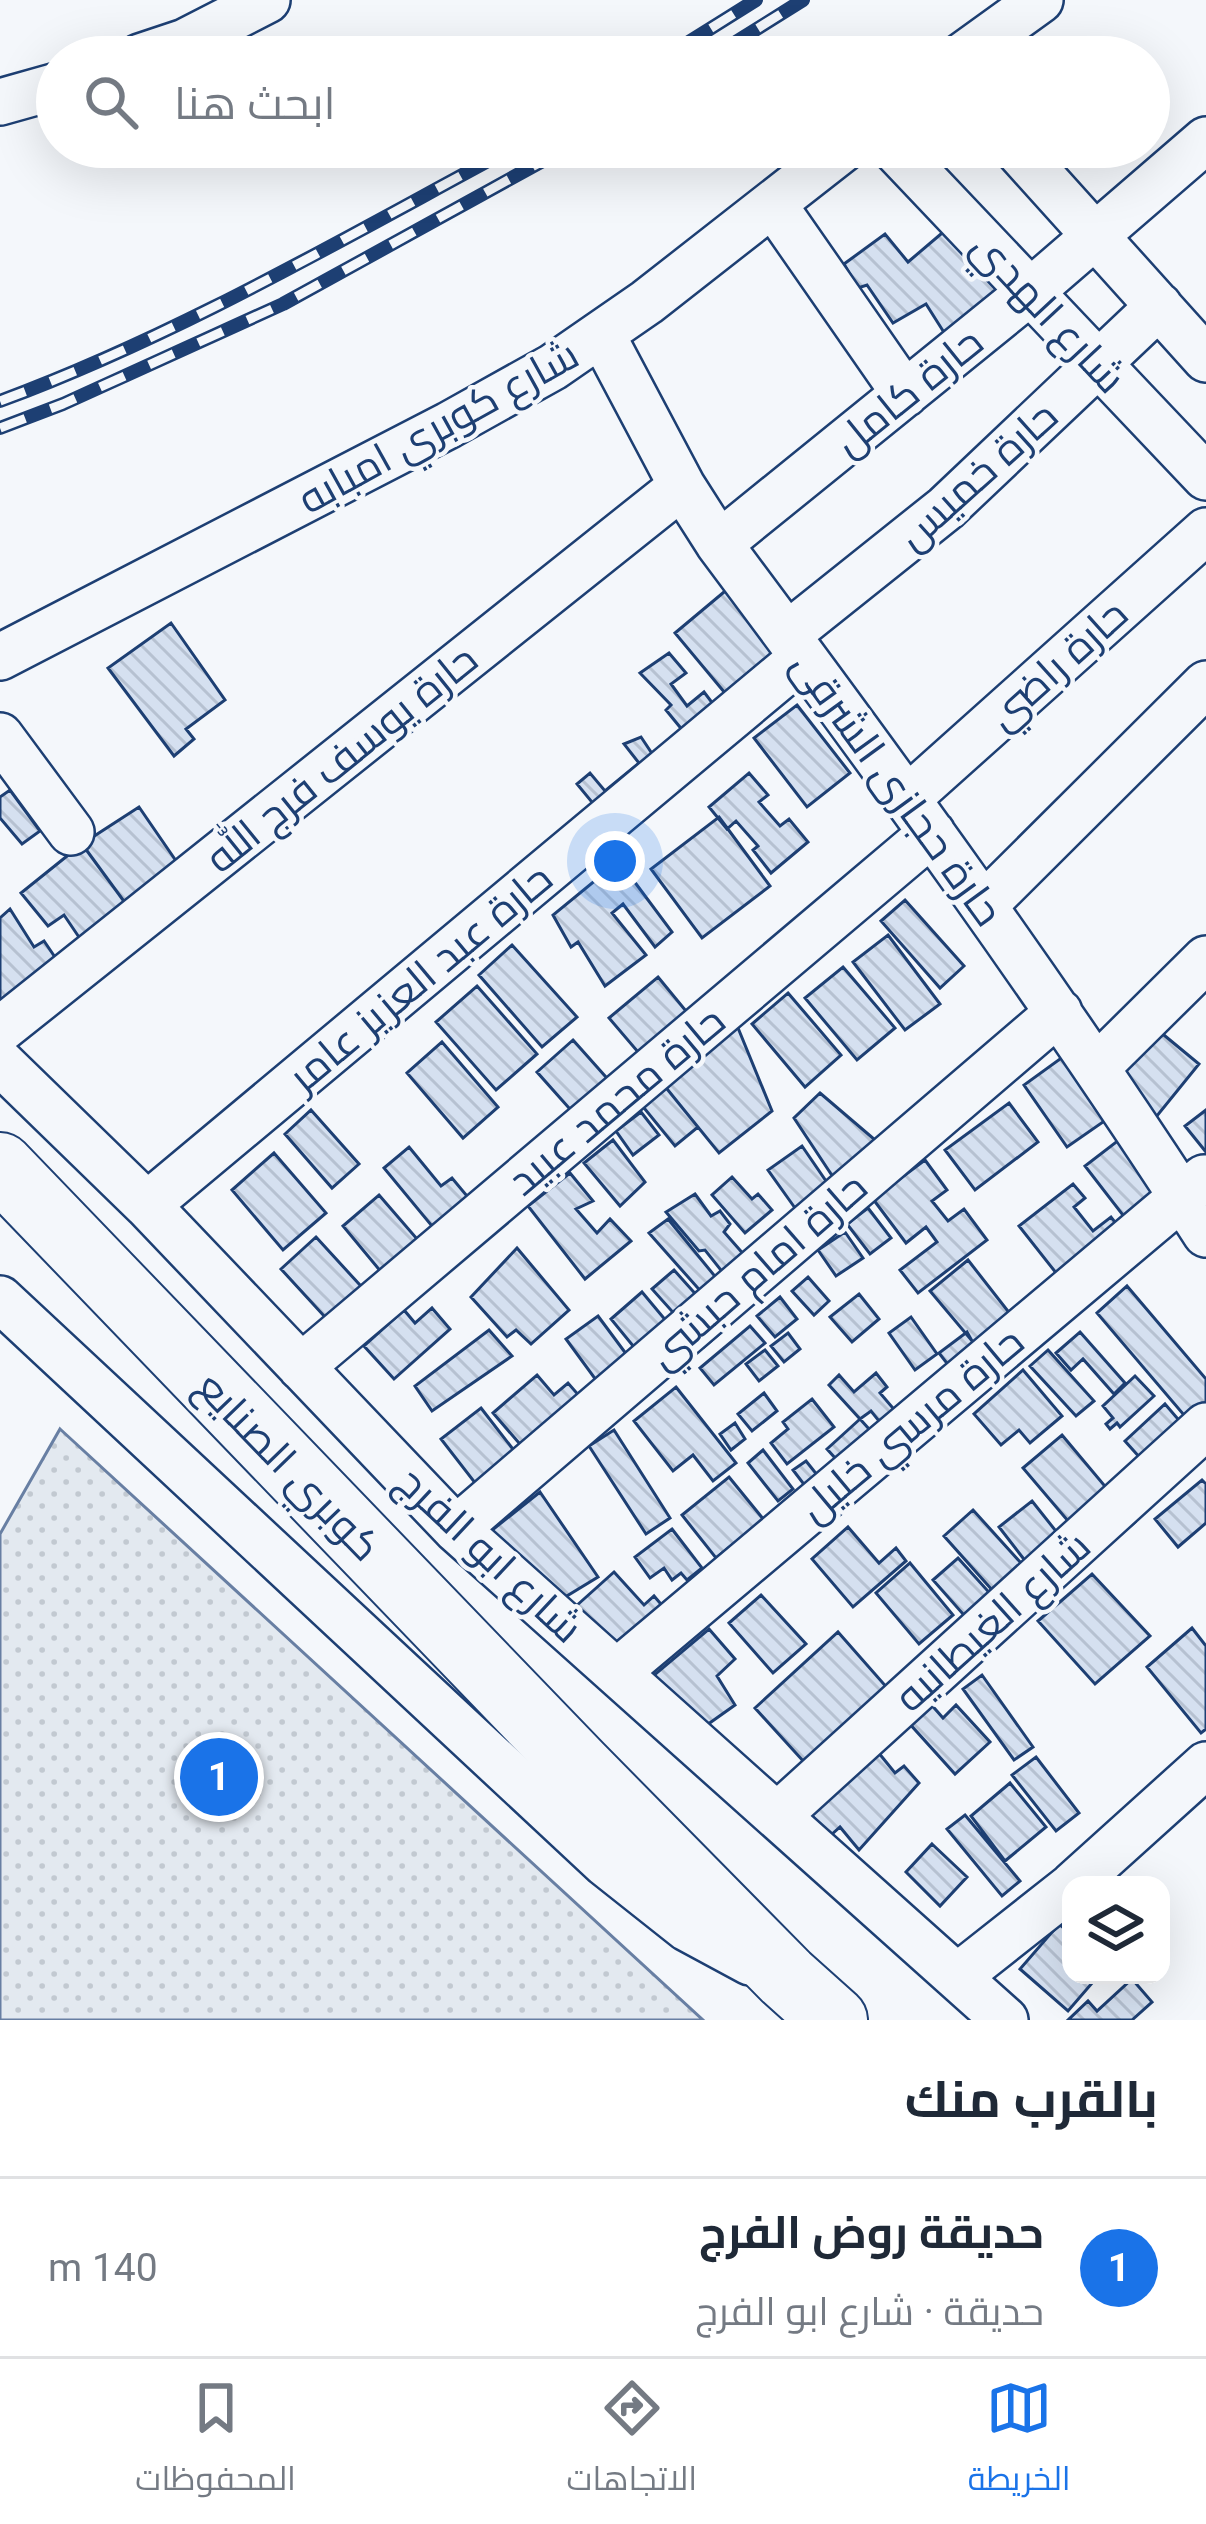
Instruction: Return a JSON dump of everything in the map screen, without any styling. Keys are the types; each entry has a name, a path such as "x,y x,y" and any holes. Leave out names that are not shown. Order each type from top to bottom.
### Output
{"main road":[{"name":"كوبري الصنايع","path":"0,1166 786,1977"},
{"path":"786,1977 834,2020"}],"street":[{"path":"990,36 1040,0"},
{"path":"195,36 256,2"},
{"path":"0,102 36,92"},
{"name":"حارة كامل","path":"719,544 1030,292 1206,140"},
{"name":"شارع كوبري امبابه","path":"0,657 501,397 602,335 818,168"},
{"name":"شارع الهدي","path":"913,168 1206,477"},
{"name":"شارع الهدي","path":"1035,168 1206,359"},
{"path":"773,204 904,394"},
{"name":"حارة خميس","path":"795,646 1159,306"},
{"name":"حارة حجازى الشرقى","path":"602,335 682,486 719,544 1198,1202"},
{"name":"حارة يوسف فرج الله","path":"0,1030 682,486"},
{"name":"حارة راضي","path":"920,816 1206,531"},
{"name":"حارة عبد العزيز عامر","path":"147,1205 795,646"},
{"path":"984,905 1206,684"},
{"path":"0,736 70,832"},
{"name":"حارة محمد عبيد","path":"301,1367 920,816"},
{"path":"1098,1066 1206,959"},
{"name":"حارة امام حبشي","path":"456,1529 1059,1012"},
{"name":"شارع ابو الفرج","path":"0,1062 147,1205 456,1529 1005,2020"},
{"name":"حارة مرسي خليل","path":"616,1672 1198,1202"},
{"path":"0,1300 643,1896 735,1956 786,1977"},
{"name":"شارع الغيطانيه","path":"777,1816 1206,1426"},
{"path":"1083,1876 1206,1765"},
{"path":"957,1977 1062,1894"}],"shaded area":[{"path":"60,1429 703,2020 0,2020 0,1534"}],"building":[{"path":"948,228 1011,308 945,334 926,304 893,323 867,285 858,288 844,264 885,234 908,262"},
{"path":"736,582 792,654 735,705 675,633"},
{"path":"171,623 225,700 186,729 194,739 174,756 108,668"},
{"path":"669,653 686,673 671,684 687,706 704,692 723,717 693,743 666,710 671,705 640,673"},
{"path":"797,705 850,773 807,807 754,738"},
{"path":"641,737 663,770 605,818 577,784 590,773 605,791 639,763 624,744"},
{"path":"749,773 768,795 759,802 780,826 789,819 808,842 771,873 753,850 758,846 736,821 727,829 709,807"},
{"path":"10,790 40,831 22,844 0,818 0,797"},
{"path":"139,807 185,874 134,915 82,844"},
{"path":"719,817 770,886 702,938 651,869"},
{"path":"82,844 134,915 87,949 64,915 48,926 21,893"},
{"path":"619,861 672,932 655,947 623,904 612,913 646,955 605,986 578,942 571,947 553,915"},
{"path":"905,900 964,966 940,988 881,921"},
{"path":"10,909 34,947 44,941 63,969 0,1021 0,918"},
{"path":"888,935 940,1004 905,1030 853,962"},
{"path":"512,945 577,1017 542,1047 479,975"},
{"path":"843,967 895,1028 857,1060 805,998"},
{"path":"658,977 709,1039 661,1079 609,1018"},
{"path":"477,986 537,1054 496,1090 436,1022"},
{"path":"788,993 841,1055 805,1087 752,1024"},
{"path":"736,1023 772,1111 719,1153 663,1084"},
{"path":"1153,1026 1199,1064 1152,1122 1118,1069"},
{"path":"573,1040 629,1103 593,1135 537,1072"},
{"path":"442,1042 498,1107 463,1138 407,1073"},
{"path":"1071,1051 1116,1113 1067,1147 1024,1085"},
{"path":"663,1084 698,1127 675,1146 640,1103"},
{"path":"820,1093 881,1145 837,1183 794,1118"},
{"path":"1009,1103 1038,1142 975,1190 945,1150"},
{"path":"311,1110 359,1164 332,1188 285,1134"},
{"path":"1206,1110 1206,1152 1185,1126"},
{"path":"641,1112 659,1135 633,1155 616,1131"},
{"path":"1124,1136 1168,1193 1129,1223 1085,1166"},
{"path":"613,1140 645,1182 620,1206 584,1163"},
{"path":"802,1146 828,1184 795,1208 768,1170"},
{"path":"409,1147 441,1186 452,1178 477,1208 441,1237 384,1168"},
{"path":"274,1153 326,1213 283,1250 232,1190"},
{"path":"925,1160 947,1190 932,1201 948,1221 964,1209 987,1240 918,1293 900,1270 937,1242 926,1227 906,1243 873,1199"},
{"path":"570,1173 593,1201 576,1209 597,1233 610,1219 631,1241 585,1279 528,1206"},
{"path":"732,1177 752,1199 758,1194 772,1210 745,1233 712,1195"},
{"path":"1073,1184 1085,1198 1074,1207 1093,1231 1111,1217 1129,1240 1068,1288 1019,1226"},
{"path":"695,1194 711,1216 720,1211 730,1224 724,1232 753,1265 732,1284 666,1212"},
{"path":"379,1195 424,1247 387,1279 343,1226"},
{"path":"868,1208 891,1238 870,1254 847,1224"},
{"path":"668,1219 727,1291 712,1304 649,1233"},
{"path":"845,1232 863,1258 836,1276 818,1250"},
{"path":"316,1237 381,1308 346,1340 281,1269"},
{"path":"517,1248 569,1310 531,1344 516,1330 507,1337 471,1297"},
{"path":"968,1260 1018,1324 983,1354 930,1291"},
{"path":"674,1270 726,1328 704,1347 652,1289"},
{"path":"808,1277 829,1301 814,1315 792,1291"},
{"path":"1127,1286 1206,1379 1206,1419 1195,1428 1097,1313"},
{"path":"642,1292 693,1353 661,1380 611,1319"},
{"path":"859,1294 879,1319 852,1342 830,1317"},
{"path":"780,1297 797,1319 775,1337 757,1316"},
{"path":"432,1308 450,1329 394,1379 364,1346 404,1310 415,1323"},
{"path":"598,1316 647,1382 615,1406 566,1339"},
{"path":"911,1317 937,1354 915,1370 889,1333"},
{"path":"750,1326 765,1343 714,1385 700,1368"},
{"path":"489,1330 512,1356 432,1411 415,1386"},
{"path":"967,1332 981,1357 956,1375 939,1353"},
{"path":"1080,1332 1125,1383 1114,1394 1083,1359 1071,1370 1056,1353"},
{"path":"788,1333 800,1349 784,1362 771,1346"},
{"path":"765,1350 778,1366 759,1381 746,1364"},
{"path":"1048,1350 1094,1401 1076,1416 1030,1366"},
{"path":"1023,1370 1062,1416 1030,1443 1019,1430 1001,1445 974,1414"},
{"path":"876,1373 887,1387 880,1393 898,1414 883,1426 871,1411 860,1419 829,1385 839,1375 854,1392"},
{"path":"537,1375 554,1395 568,1383 589,1407 532,1458 493,1413"},
{"path":"1135,1376 1154,1396 1120,1427 1117,1423 1110,1429 1106,1424 1113,1418 1103,1406"},
{"path":"676,1387 736,1463 713,1481 693,1455 673,1471 634,1421"},
{"path":"764,1393 777,1411 752,1431 738,1414"},
{"path":"812,1399 834,1427 787,1464 771,1443 788,1429 783,1422"},
{"path":"1165,1404 1190,1433 1150,1469 1125,1441"},
{"path":"481,1408 519,1457 479,1488 441,1439"},
{"path":"860,1419 878,1439 845,1469 827,1449"},
{"path":"735,1423 745,1439 731,1450 720,1434"},
{"path":"614,1430 670,1518 646,1534 589,1446"},
{"path":"1062,1435 1135,1522 1097,1555 1023,1468"},
{"path":"763,1450 793,1489 778,1501 748,1463"},
{"path":"806,1461 822,1481 809,1491 793,1470"},
{"path":"729,1477 764,1520 716,1558 682,1515"},
{"path":"1202,1480 1206,1484 1206,1523 1178,1547 1155,1519"},
{"path":"540,1492 598,1577 552,1605 491,1531"},
{"path":"1032,1501 1063,1540 1030,1567 999,1527"},
{"path":"973,1510 1031,1574 1001,1600 944,1536"},
{"path":"848,1527 879,1563 896,1548 906,1561 853,1607 812,1559"},
{"path":"672,1529 702,1568 687,1580 681,1573 672,1580 664,1568 650,1578 635,1557"},
{"path":"958,1558 996,1600 970,1622 933,1580"},
{"path":"910,1563 953,1615 919,1644 876,1593"},
{"path":"614,1572 644,1605 654,1596 672,1617 623,1661 575,1607"},
{"path":"1092,1574 1150,1636 1095,1684 1038,1621"},
{"path":"761,1595 806,1644 773,1673 729,1623"},
{"path":"1192,1628 1206,1646 1206,1729 1201,1733 1147,1667"},
{"path":"709,1629 735,1659 717,1676 735,1705 697,1732 647,1681"},
{"path":"838,1632 897,1699 814,1773 755,1708"},
{"path":"982,1675 1033,1747 1014,1760 963,1689"},
{"path":"929,1702 943,1718 956,1705 990,1742 955,1774 908,1722"},
{"path":"878,1752 895,1773 904,1766 919,1783 859,1850 840,1827 831,1835 811,1815"},
{"path":"1036,1757 1079,1813 1056,1831 1012,1775"},
{"path":"1010,1783 1046,1827 1005,1861 971,1816"},
{"path":"965,1815 1020,1881 1002,1896 947,1829"},
{"path":"932,1844 967,1877 940,1906 906,1872"},
{"path":"1059,1924 1062,1984 1091,1984 1068,2011 1020,1969"},
{"path":"1127,1984 1136,1984 1152,2002 1132,2020 1068,2020 1088,2001 1097,2011"}],"railway":[{"path":"699,36 756,0"},
{"path":"746,36 803,0"},
{"path":"0,401 197,315 475,168"},
{"path":"0,428 283,304 530,168"}],"place":[{"name":"حديقة روض الفرج","path":"219,1777"}]}
